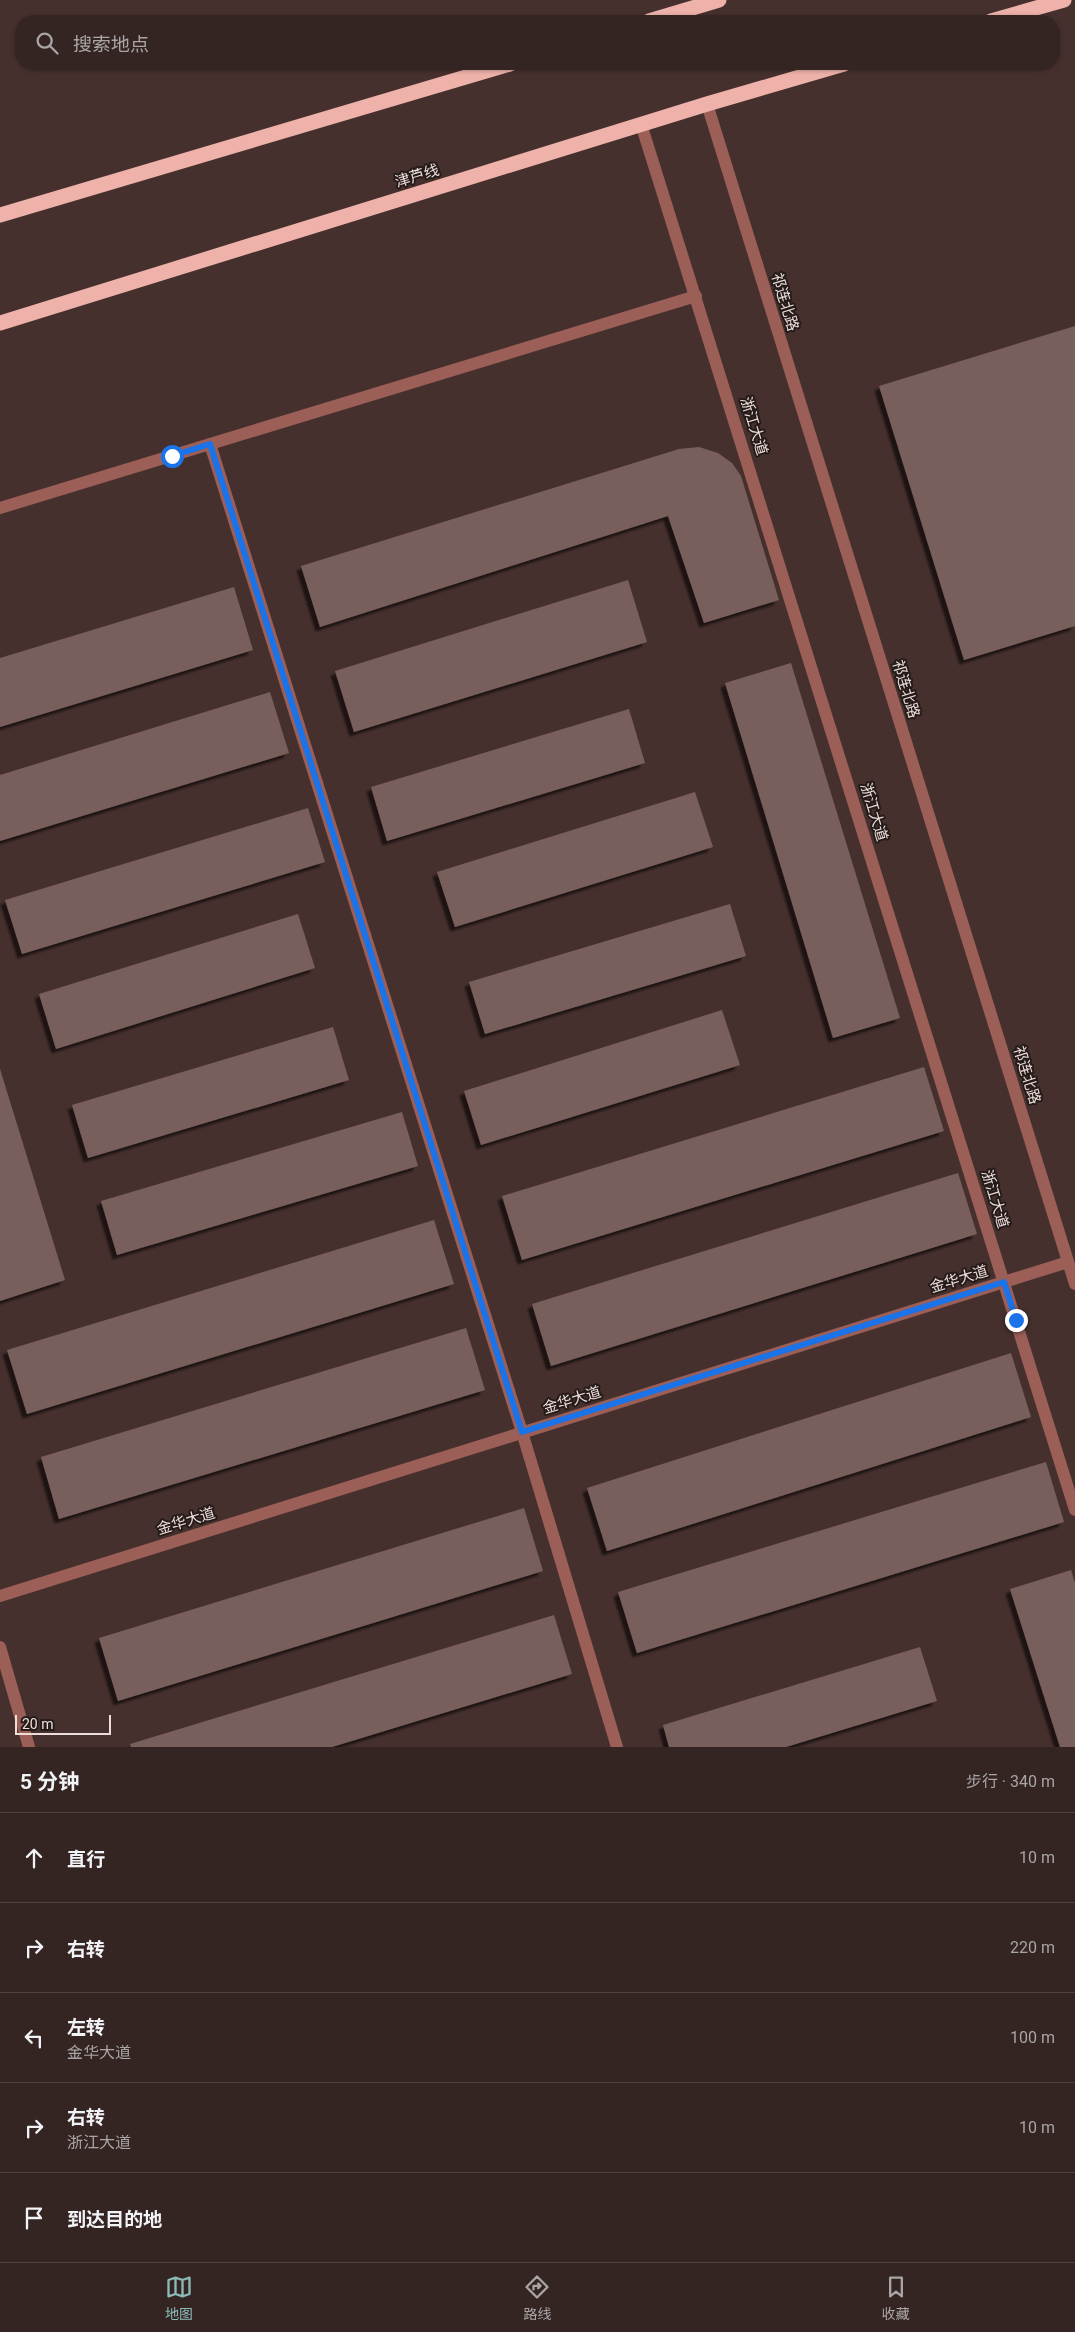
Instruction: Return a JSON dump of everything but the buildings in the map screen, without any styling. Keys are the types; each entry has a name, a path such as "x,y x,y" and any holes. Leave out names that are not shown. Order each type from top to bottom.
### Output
{"highway":[{"path":"669,15 719,0"},
{"path":"1012,15 1064,0"},
{"path":"0,215 490,70"},
{"name":"津芦线","path":"0,323 707,104 823,70"}],"street":[{"name":"祁连北路","path":"707,104 1075,1284"},
{"name":"浙江大道","path":"642,124 1075,1510"},
{"path":"0,508 696,296"},
{"path":"210,444 522,1432 617,1747"},
{"name":"金华大道","path":"0,1596 1068,1262"},
{"path":"0,1647 29,1747"}],"route":[{"path":"172,456 210,444 522,1432 1004,1282 1016,1320"}]}
